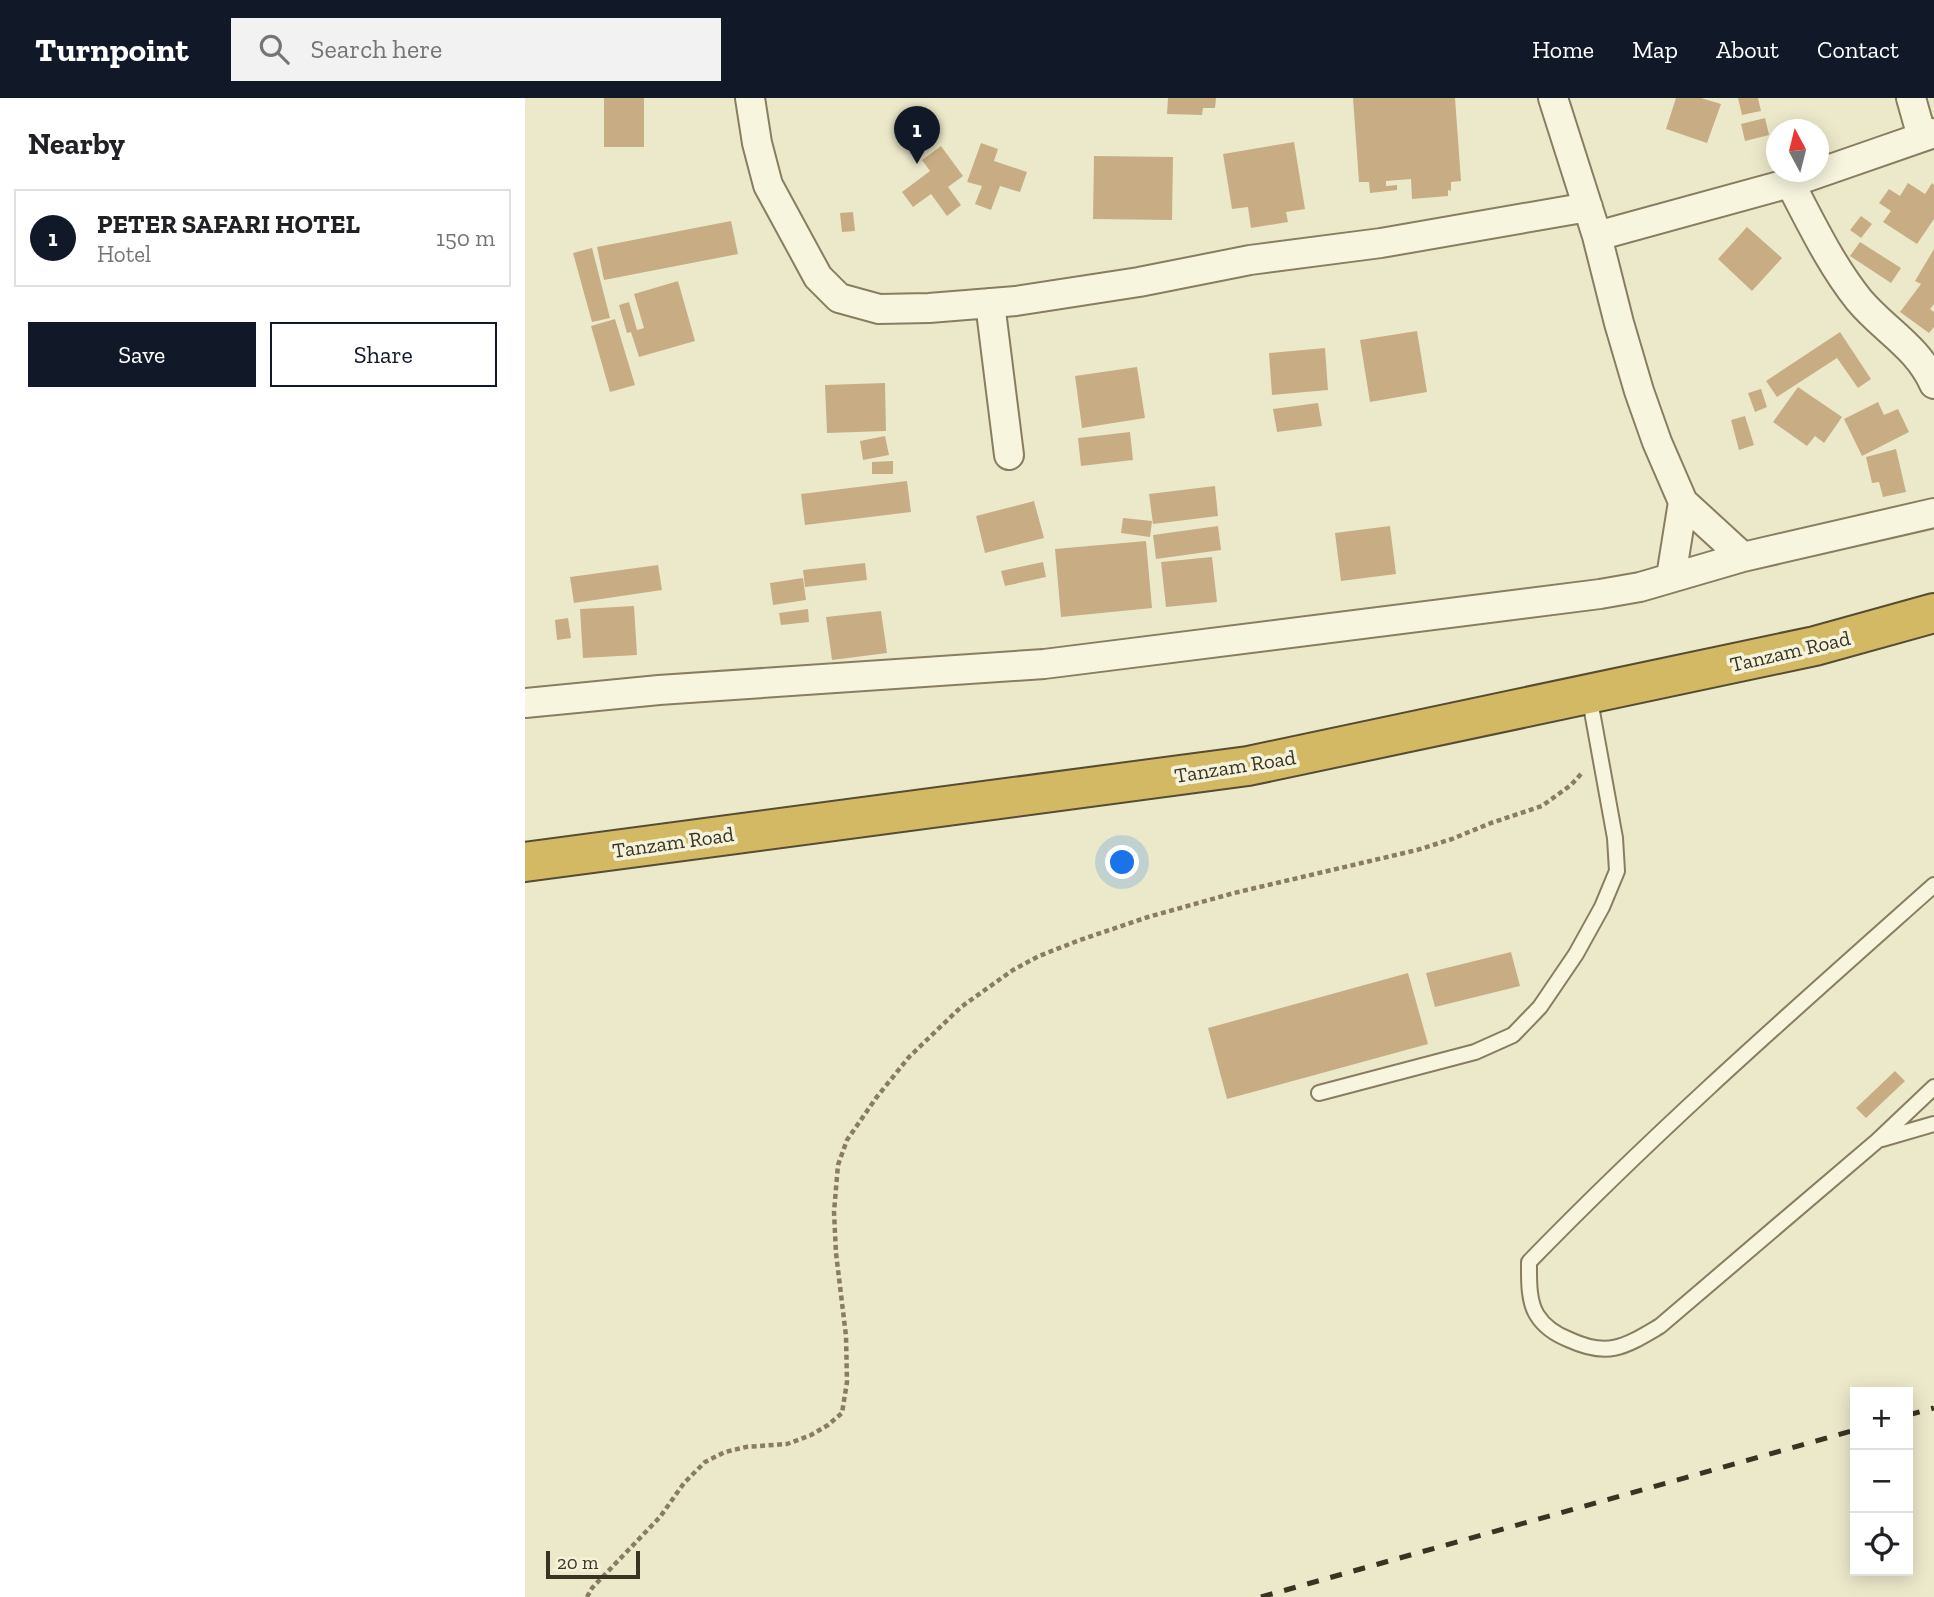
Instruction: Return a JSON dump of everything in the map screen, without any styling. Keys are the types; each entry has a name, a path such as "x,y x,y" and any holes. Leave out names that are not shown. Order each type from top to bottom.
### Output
{"highway":[{"name":"Tanzam Road","path":"525,862 1248,766 1815,646 1934,614"}],"street":[{"path":"750,98 757,143 768,185 818,277 839,298 879,309 990,303 1088,291 1250,260 1392,241 1588,207"},
{"path":"1553,98 1597,236 1639,391 1657,442 1683,502 1743,557"},
{"path":"1597,236 1790,183 1928,135 1911,98"},
{"path":"1790,183 1822,243 1860,300 1919,357 1934,384"},
{"path":"990,303 1009,455"},
{"path":"1671,577 1683,502"},
{"path":"525,703 659,690 1044,664 1600,594 1640,587 1743,557 1934,513"}],"lane":[{"path":"1319,1093 1475,1052 1513,1035 1540,1007 1576,954 1617,871 1615,838 1589,694"},
{"path":"1934,885 1700,1095 1583,1206 1529,1262 1530,1290 1535,1313 1553,1333 1579,1344 1601,1350 1635,1341 1660,1326 1877,1141 1934,1087"},
{"path":"1877,1141 1934,1124"}],"path":[{"path":"587,1597 592,1588 660,1517 684,1483 705,1462 725,1452 746,1447 787,1444 828,1425 842,1413 847,1381 846,1336 834,1212 838,1166 847,1140 876,1098 909,1057 961,1007 1013,970 1039,956 1147,917 1247,890 1417,850 1528,812 1542,806 1570,785 1599,754"}],"building":[{"path":"604,98 644,98 644,147 604,147"},
{"path":"1168,98 1216,98 1215,108 1203,108 1202,115 1167,114"},
{"path":"1353,98 1455,98 1461,181 1451,182 1448,196 1412,199 1411,179 1386,181 1386,186 1397,185 1397,190 1370,193 1369,182 1359,182"},
{"path":"1676,98 1701,98 1721,104 1707,143 1666,129"},
{"path":"1738,98 1758,98 1761,111 1742,115"},
{"path":"1765,118 1766,136 1745,141 1741,124"},
{"path":"1294,142 1305,209 1286,212 1288,222 1251,228 1248,207 1232,209 1223,154"},
{"path":"981,143 998,149 994,161 1027,172 1020,192 1000,186 991,210 975,204 982,186 967,182"},
{"path":"941,146 963,176 948,187 961,205 947,216 931,194 913,207 902,192 930,171 922,160"},
{"path":"1094,156 1173,157 1172,220 1093,219"},
{"path":"1908,183 1925,194 1932,183 1934,185 1934,219 1917,244 1883,222 1891,211 1879,203 1889,189 1900,196"},
{"path":"853,212 855,231 842,232 840,213"},
{"path":"1861,216 1872,224 1861,238 1850,230"},
{"path":"731,221 738,254 604,280 597,247"},
{"path":"1747,227 1782,258 1752,291 1718,259"},
{"path":"1860,242 1901,268 1891,283 1850,256"},
{"path":"592,248 610,318 592,322 573,253"},
{"path":"1934,249 1934,304 1930,309 1934,312 1934,327 1929,333 1900,312 1921,284 1915,281"},
{"path":"678,281 695,341 639,357 631,332 627,333 619,305 629,302 637,330 644,328 634,294"},
{"path":"615,319 635,385 610,392 591,326"},
{"path":"1417,331 1427,392 1370,402 1360,340"},
{"path":"1840,332 1871,379 1858,388 1837,358 1777,397 1766,381"},
{"path":"1325,348 1328,390 1272,395 1269,353"},
{"path":"1137,367 1145,418 1082,428 1075,376"},
{"path":"885,383 886,431 827,433 825,385"},
{"path":"1798,387 1842,417 1824,443 1815,436 1807,446 1773,422"},
{"path":"1761,389 1767,407 1755,412 1748,393"},
{"path":"1878,402 1884,415 1898,409 1909,432 1862,456 1844,419"},
{"path":"1318,403 1322,426 1277,432 1273,409"},
{"path":"1745,416 1754,445 1739,450 1731,420"},
{"path":"1130,432 1133,460 1081,466 1078,438"},
{"path":"885,436 889,455 863,460 860,441"},
{"path":"1896,449 1906,492 1883,497 1879,482 1872,483 1866,457"},
{"path":"893,461 893,474 872,474 872,462"},
{"path":"907,481 911,512 805,525 801,494"},
{"path":"1215,486 1218,516 1153,524 1149,494"},
{"path":"1034,501 1044,538 985,553 976,516"},
{"path":"1123,518 1152,521 1150,537 1121,533"},
{"path":"1218,526 1221,550 1156,559 1153,535"},
{"path":"1390,526 1396,574 1341,581 1335,533"},
{"path":"1146,541 1152,608 1061,617 1055,549"},
{"path":"1212,557 1217,602 1166,607 1161,562"},
{"path":"1043,562 1046,577 1005,586 1001,571"},
{"path":"865,563 867,580 805,587 803,570"},
{"path":"658,565 662,590 574,603 570,577"},
{"path":"803,578 806,600 773,605 770,583"},
{"path":"634,606 637,655 583,658 580,609"},
{"path":"808,609 809,622 781,625 779,613"},
{"path":"881,611 887,653 832,660 826,617"},
{"path":"568,618 571,638 557,640 555,620"},
{"path":"1511,952 1520,986 1435,1007 1426,973"},
{"path":"1408,973 1428,1044 1227,1099 1208,1028"},
{"path":"1895,1071 1905,1081 1866,1118 1856,1108"}],"railway":[{"path":"1913,1414 1934,1408"},
{"path":"1261,1597 1850,1431"}],"place":[{"name":"PETER SAFARI HOTEL","path":"917,164"}]}
